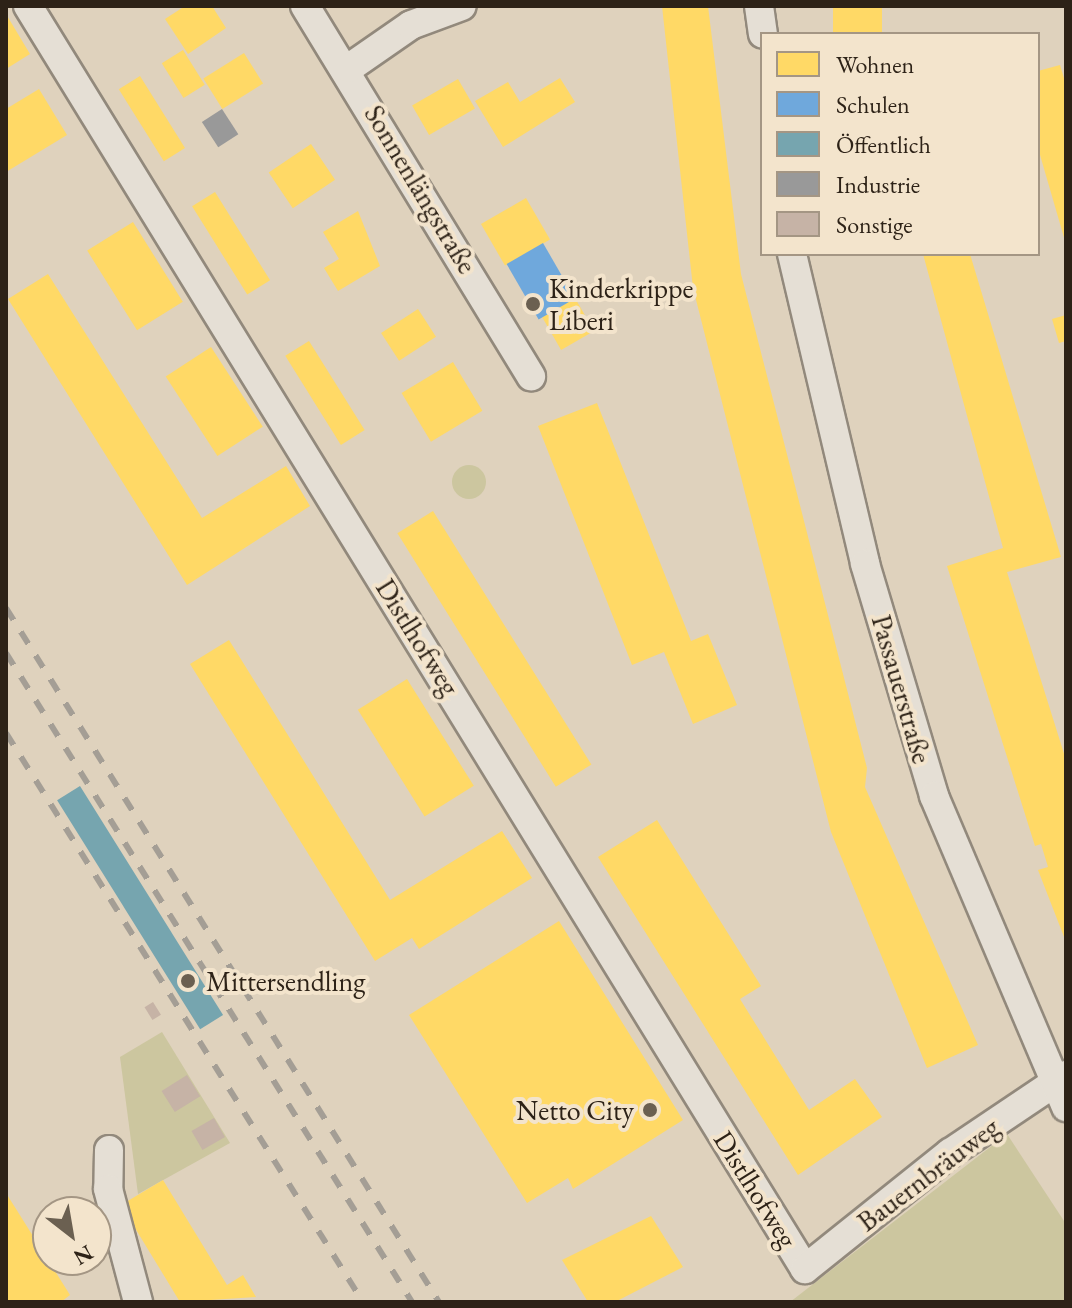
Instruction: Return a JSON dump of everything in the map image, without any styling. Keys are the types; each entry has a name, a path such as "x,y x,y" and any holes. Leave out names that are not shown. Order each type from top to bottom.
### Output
{"street":[{"name":"Distlhofweg","path":"28,6 805,1269"},
{"name":"Sonnenlängstraße","path":"305,6 349,68 531,376"},
{"path":"349,68 411,25 462,6"},
{"path":"759,6 763,32"},
{"name":"Passauerstraße","path":"792,256 865,564 934,796 1062,1088"},
{"name":"Bauernbräuweg","path":"805,1269 950,1153 1062,1088"},
{"path":"109,1150 108,1189 133,1300"}],"shaded area":[{"path":"469,465 481,470 486,482 481,494 469,499 457,494 452,482 457,470"},
{"path":"162,1032 230,1143 138,1194 120,1057"},
{"path":"1007,1134 1066,1224 1066,1302 790,1302"}],"building: Wohnen":[{"path":"185,6 212,6 226,28 188,54 165,19"},
{"path":"662,6 708,6 741,274 867,768 865,787 978,1045 927,1068 831,832 693,288"},
{"path":"833,6 882,6 882,32 833,32"},
{"path":"6,14 30,54 6,69"},
{"path":"183,50 205,85 184,98 162,63"},
{"path":"244,53 263,84 222,109 203,78"},
{"path":"1060,65 1066,85 1065,241 1040,155 1040,70"},
{"path":"140,76 185,148 164,161 119,89"},
{"path":"560,78 575,102 503,147 475,101 508,82 520,102"},
{"path":"458,79 475,108 429,135 412,106"},
{"path":"39,89 67,135 6,172 6,109"},
{"path":"311,144 335,180 293,208 269,173"},
{"path":"215,192 270,280 247,295 192,206"},
{"path":"526,198 550,240 505,266 481,224"},
{"path":"358,211 380,266 338,291 324,268 339,259 323,232"},
{"path":"133,222 183,302 137,330 87,251"},
{"path":"924,256 971,256 1061,557 1007,572 1066,760 1066,942 1038,870 1048,867 1041,844 1035,846 947,566 1003,548"},
{"path":"48,274 202,518 286,466 310,506 187,585 8,299"},
{"path":"575,298 594,331 561,350 542,317"},
{"path":"418,309 436,337 399,361 381,333"},
{"path":"1066,315 1066,341 1059,343 1052,319"},
{"path":"309,341 365,430 341,445 285,356"},
{"path":"211,347 263,427 217,456 166,376"},
{"path":"453,362 482,411 431,442 402,393"},
{"path":"597,403 691,641 708,634 737,705 693,724 664,652 632,665 538,426"},
{"path":"433,511 591,765 556,787 397,533"},
{"path":"229,640 390,900 502,831 532,878 419,949 412,938 375,961 190,664"},
{"path":"407,679 474,786 425,817 358,710"},
{"path":"657,820 761,986 740,999 809,1110 855,1079 882,1117 798,1175 598,857"},
{"path":"559,921 683,1120 573,1189 568,1178 527,1203 409,1015"},
{"path":"163,1180 227,1285 243,1275 256,1297 180,1302 121,1205"},
{"path":"6,1193 32,1234 32,1276 58,1276 70,1295 61,1302 6,1302"},
{"path":"651,1216 683,1267 615,1302 588,1302 562,1260"}],"building: Schulen":[{"path":"543,243 575,298 539,319 507,264"}],"building: Öffentlich":[{"path":"80,786 223,1015 200,1029 57,800"}],"building: Industrie":[{"path":"222,109 238,134 218,147 202,122"}],"building: Sonstige":[{"path":"153,1002 161,1015 152,1020 145,1007"},
{"path":"187,1075 200,1096 175,1112 162,1091"},
{"path":"214,1118 225,1137 202,1150 191,1131"}],"railway":[{"path":"6,608 439,1302"},
{"path":"6,653 412,1302"},
{"path":"6,733 363,1302"}],"place":[{"name":"Kinderkrippe Liberi","path":"533,304"},
{"name":"Mittersendling","path":"188,981"},
{"name":"Netto City","path":"650,1110"}]}
